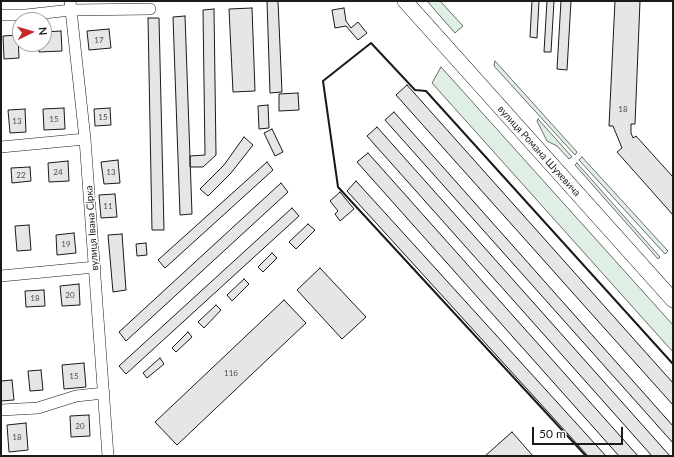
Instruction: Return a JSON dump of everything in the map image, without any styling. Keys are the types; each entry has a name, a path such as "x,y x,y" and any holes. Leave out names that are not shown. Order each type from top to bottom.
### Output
{"main road":[{"name":"вулиця Романа Шухевича","path":"405,1 673,300"}],"street":[{"path":"1,16 26,15 71,6 150,9"},
{"name":"вулиця Івана Сірка","path":"71,6 85,139 108,456"},
{"path":"1,147 85,139"},
{"path":"1,276 94,268"},
{"path":"1,410 38,408 76,396 104,393"}],"green space":[{"path":"427,1 440,1 463,26 455,33"},
{"path":"495,61 577,152 575,155 494,66"},
{"path":"441,67 673,325 673,352 432,83"},
{"path":"538,119 572,157 569,159 557,146 547,141 537,121"},
{"path":"582,157 668,251 665,254 579,160"},
{"path":"577,163 660,257 658,259 575,165"}],"building":[{"path":"267,1 278,1 282,92 270,93"},
{"path":"532,1 539,1 537,38 530,37"},
{"path":"547,1 554,1 551,52 544,52"},
{"path":"561,1 571,1 567,70 557,69"},
{"path":"615,1 640,1 635,124 631,124 631,133 633,138 636,136 673,177 673,215 617,152 622,148 613,126 609,126"},
{"path":"252,8 255,91 233,92 229,9"},
{"path":"344,8 346,21 351,28 358,22 367,33 358,40 346,26 335,28 332,10"},
{"path":"214,9 216,155 203,167 190,167 190,156 205,155 203,10"},
{"path":"185,16 192,214 180,215 173,17"},
{"path":"148,18 159,18 164,230 152,230"},
{"path":"109,29 111,48 89,50 87,31"},
{"path":"61,31 62,51 52,51 52,32"},
{"path":"12,35 12,52 19,52 19,58 4,59 3,36"},
{"path":"407,85 673,383 673,405 396,95"},
{"path":"298,93 299,110 279,111 279,94"},
{"path":"268,105 269,128 259,129 258,106"},
{"path":"64,108 65,129 44,130 43,109"},
{"path":"110,108 111,125 95,126 94,109"},
{"path":"25,109 26,132 10,133 8,110"},
{"path":"394,112 673,426 673,443 385,120"},
{"path":"377,127 670,456 652,456 367,136"},
{"path":"272,129 283,152 275,156 264,133"},
{"path":"244,137 253,145 231,173 208,196 200,189 224,165"},
{"path":"368,153 638,456 619,456 357,162"},
{"path":"118,160 120,183 104,184 101,162"},
{"path":"68,161 69,181 49,182 48,163"},
{"path":"267,162 273,170 165,268 158,260"},
{"path":"30,167 31,181 12,183 11,168"},
{"path":"356,181 606,456 588,456 347,191"},
{"path":"281,183 288,192 126,341 119,332"},
{"path":"340,192 354,209 340,221 335,214 338,211 330,201"},
{"path":"115,194 117,217 101,218 99,195"},
{"path":"292,208 299,216 126,374 119,366"},
{"path":"308,224 315,230 296,249 289,242"},
{"path":"29,225 31,250 17,251 15,226"},
{"path":"74,233 76,253 57,255 56,235"},
{"path":"122,234 126,290 113,292 108,235"},
{"path":"146,243 147,255 137,256 136,244"},
{"path":"272,253 277,258 263,272 258,267"},
{"path":"320,268 366,317 342,339 297,290"},
{"path":"244,279 249,284 232,301 227,295"},
{"path":"79,284 80,305 62,306 60,286"},
{"path":"44,290 45,306 26,307 25,291"},
{"path":"284,300 306,323 177,445 155,422"},
{"path":"216,305 221,310 204,328 198,322"},
{"path":"188,332 192,337 176,352 172,348"},
{"path":"160,358 164,364 147,378 143,373"},
{"path":"84,363 86,387 64,389 62,365"},
{"path":"41,370 43,390 30,391 28,371"},
{"path":"12,380 14,400 1,401 1,381"},
{"path":"89,415 90,436 71,437 70,416"},
{"path":"26,423 28,450 9,452 7,425"},
{"path":"512,432 533,456 485,456"}],"wall":[{"path":"586,456 338,187 323,81 371,43 415,90 426,91 673,364"}]}
